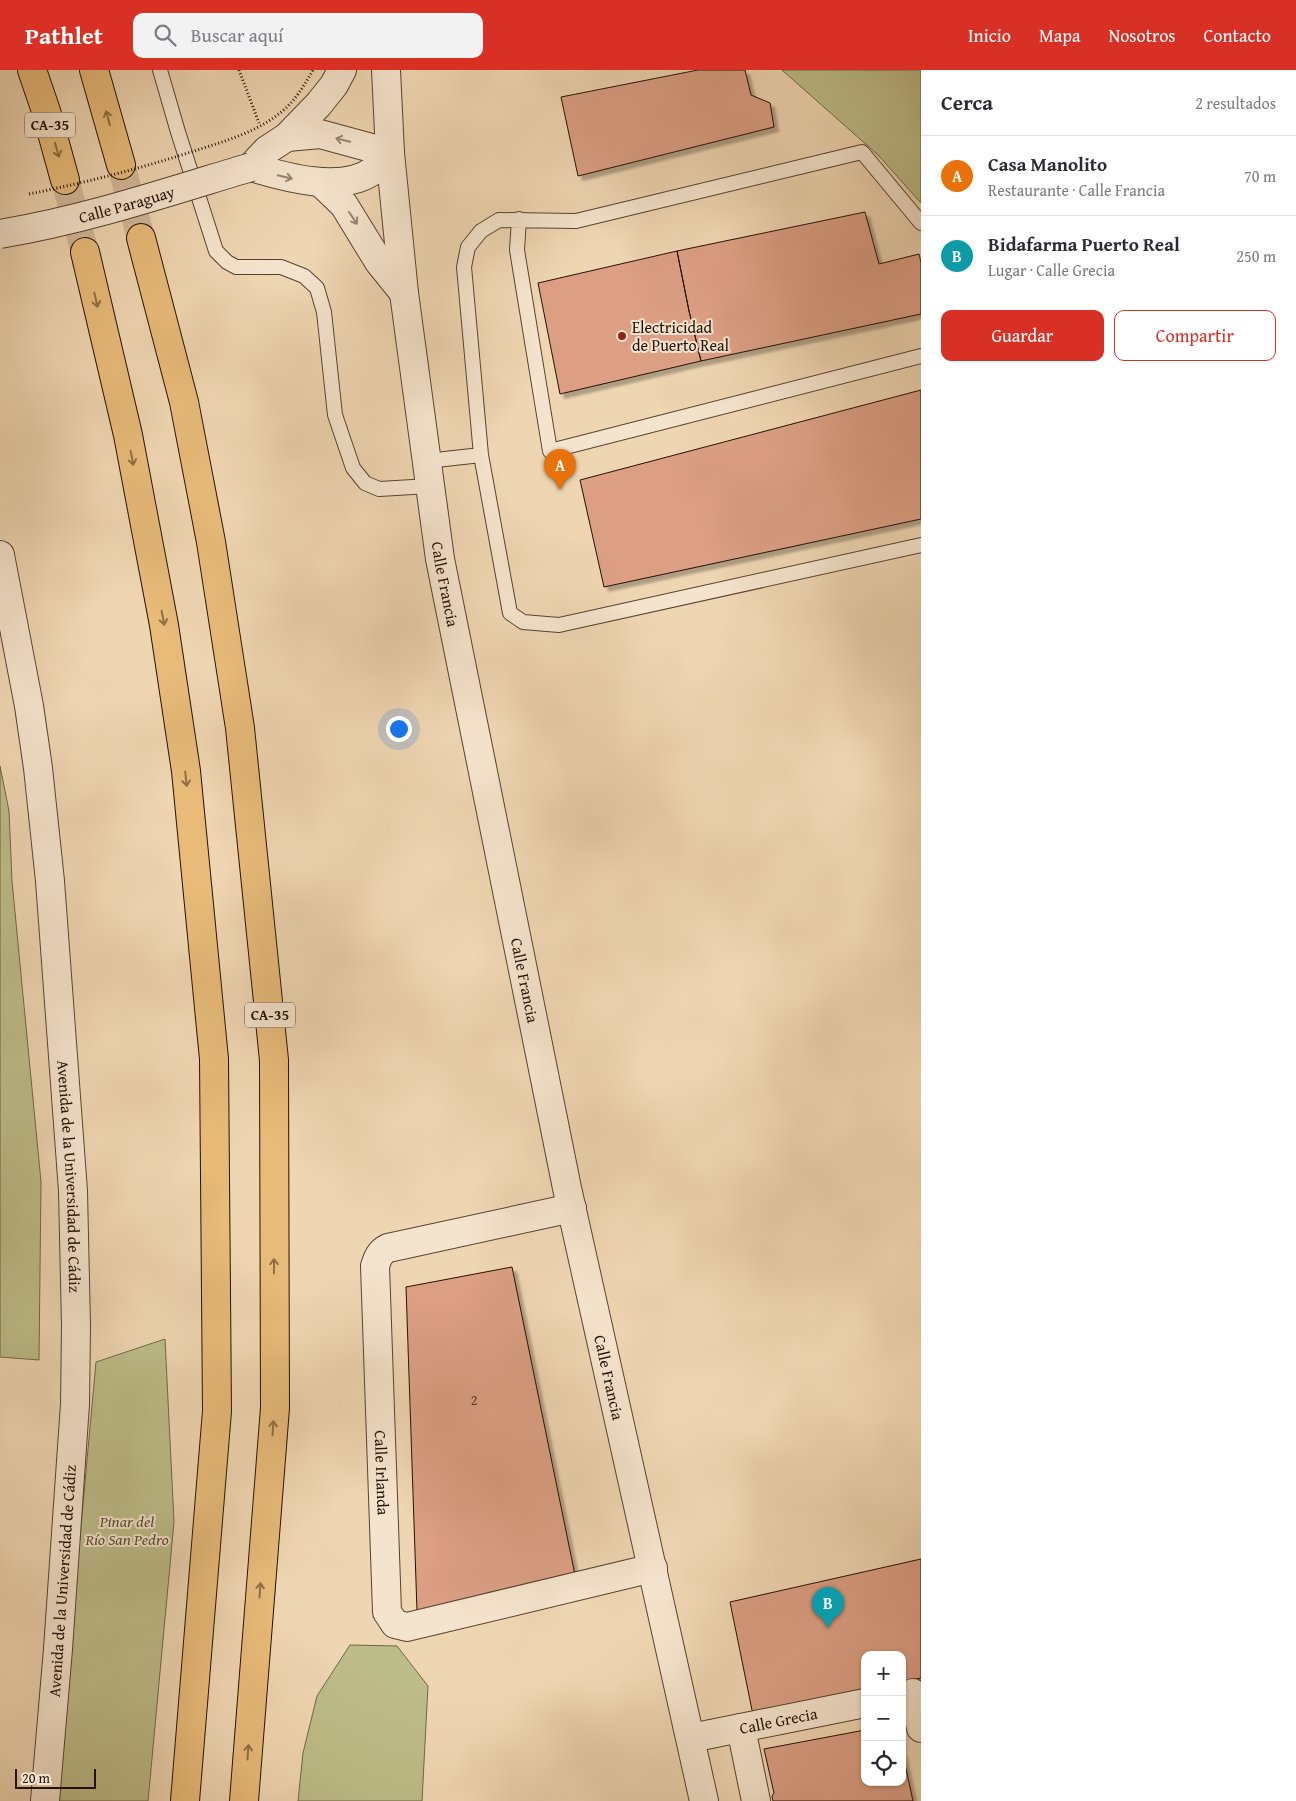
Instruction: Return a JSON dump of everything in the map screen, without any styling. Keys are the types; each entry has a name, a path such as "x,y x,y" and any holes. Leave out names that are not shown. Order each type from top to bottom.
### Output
{"highway":[{"name":"CA-35","path":"32,70 46,111 65,180"},
{"path":"94,70 121,166"},
{"name":"CA-35","path":"142,238 184,402 211,542 240,728 274,1060 275,1408 244,1801"},
{"path":"85,252 128,435 164,625 186,771 214,1059 217,1411 185,1801"}],"street":[{"path":"287,137 320,134 390,154 373,171 354,179 320,182 290,179 251,167 267,150 287,137 318,105 334,85 342,70"},
{"name":"Calle Francia","path":"386,70 390,154 404,293 440,559 572,1208 704,1801"},
{"name":"Calle Paraguay","path":"0,234 27,230 100,212 251,167"},
{"path":"320,182 344,205 379,262 404,293"},
{"name":"Avenida de la Universidad de Cádiz","path":"0,556 8,635 29,706 50,881 73,1191 76,1326 72,1444 45,1801"},
{"name":"Calle Irlanda","path":"572,1208 388,1248 377,1257 375,1266 387,1612 395,1624 407,1626 653,1568"},
{"path":"912,1694 921,1728"},
{"name":"Calle Grecia","path":"691,1738 861,1704"},
{"path":"741,1728 756,1801"}],"lane":[{"path":"160,70 216,251 227,262 236,267 281,267 304,276 317,288 324,312 335,415 352,468 365,483 379,489 481,455"},
{"path":"921,222 862,152 576,221 499,220 481,232 468,247 464,267 481,455 510,613 523,622 558,625 921,545"},
{"path":"519,219 517,250 550,451 921,356"}],"path":[{"path":"239,70 260,126"},
{"path":"29,194 87,182 157,163 238,137 260,126 286,108 303,88 313,70"}],"green space":[{"path":"782,70 921,70 921,203 878,155"},
{"path":"0,766 9,811 12,881 41,1182 39,1360 0,1357"},
{"name":"Pinar del Río San Pedro","path":"165,1339 174,1522 148,1801 58,1801 96,1362"},
{"path":"350,1645 397,1646 428,1686 422,1801 298,1801 303,1753 317,1696"}],"building":[{"path":"698,70 745,70 751,95 770,103 774,127 578,176 561,97"},
{"path":"865,212 879,264 919,254 921,262 921,314 701,361 677,251"},
{"name":"Electricidad de Puerto Real","path":"677,251 701,361 560,394 538,283"},
{"path":"921,390 921,519 604,587 580,480"},
{"path":"512,1267 575,1575 417,1611 406,1287"},
{"path":"921,1559 921,1678 906,1681 906,1651 861,1651 861,1691 753,1715 730,1602"},
{"path":"861,1731 861,1786 906,1786 906,1769 913,1801 773,1801 772,1796 774,1793 764,1749"}],"tunnel":[{"path":"121,165 141,238"},
{"path":"65,180 85,252"}],"place":[{"name":"Electricidad de Puerto Real","path":"622,336"},
{"name":"Casa Manolito","path":"560,490"},
{"name":"Bidafarma Puerto Real","path":"828,1628"}]}
